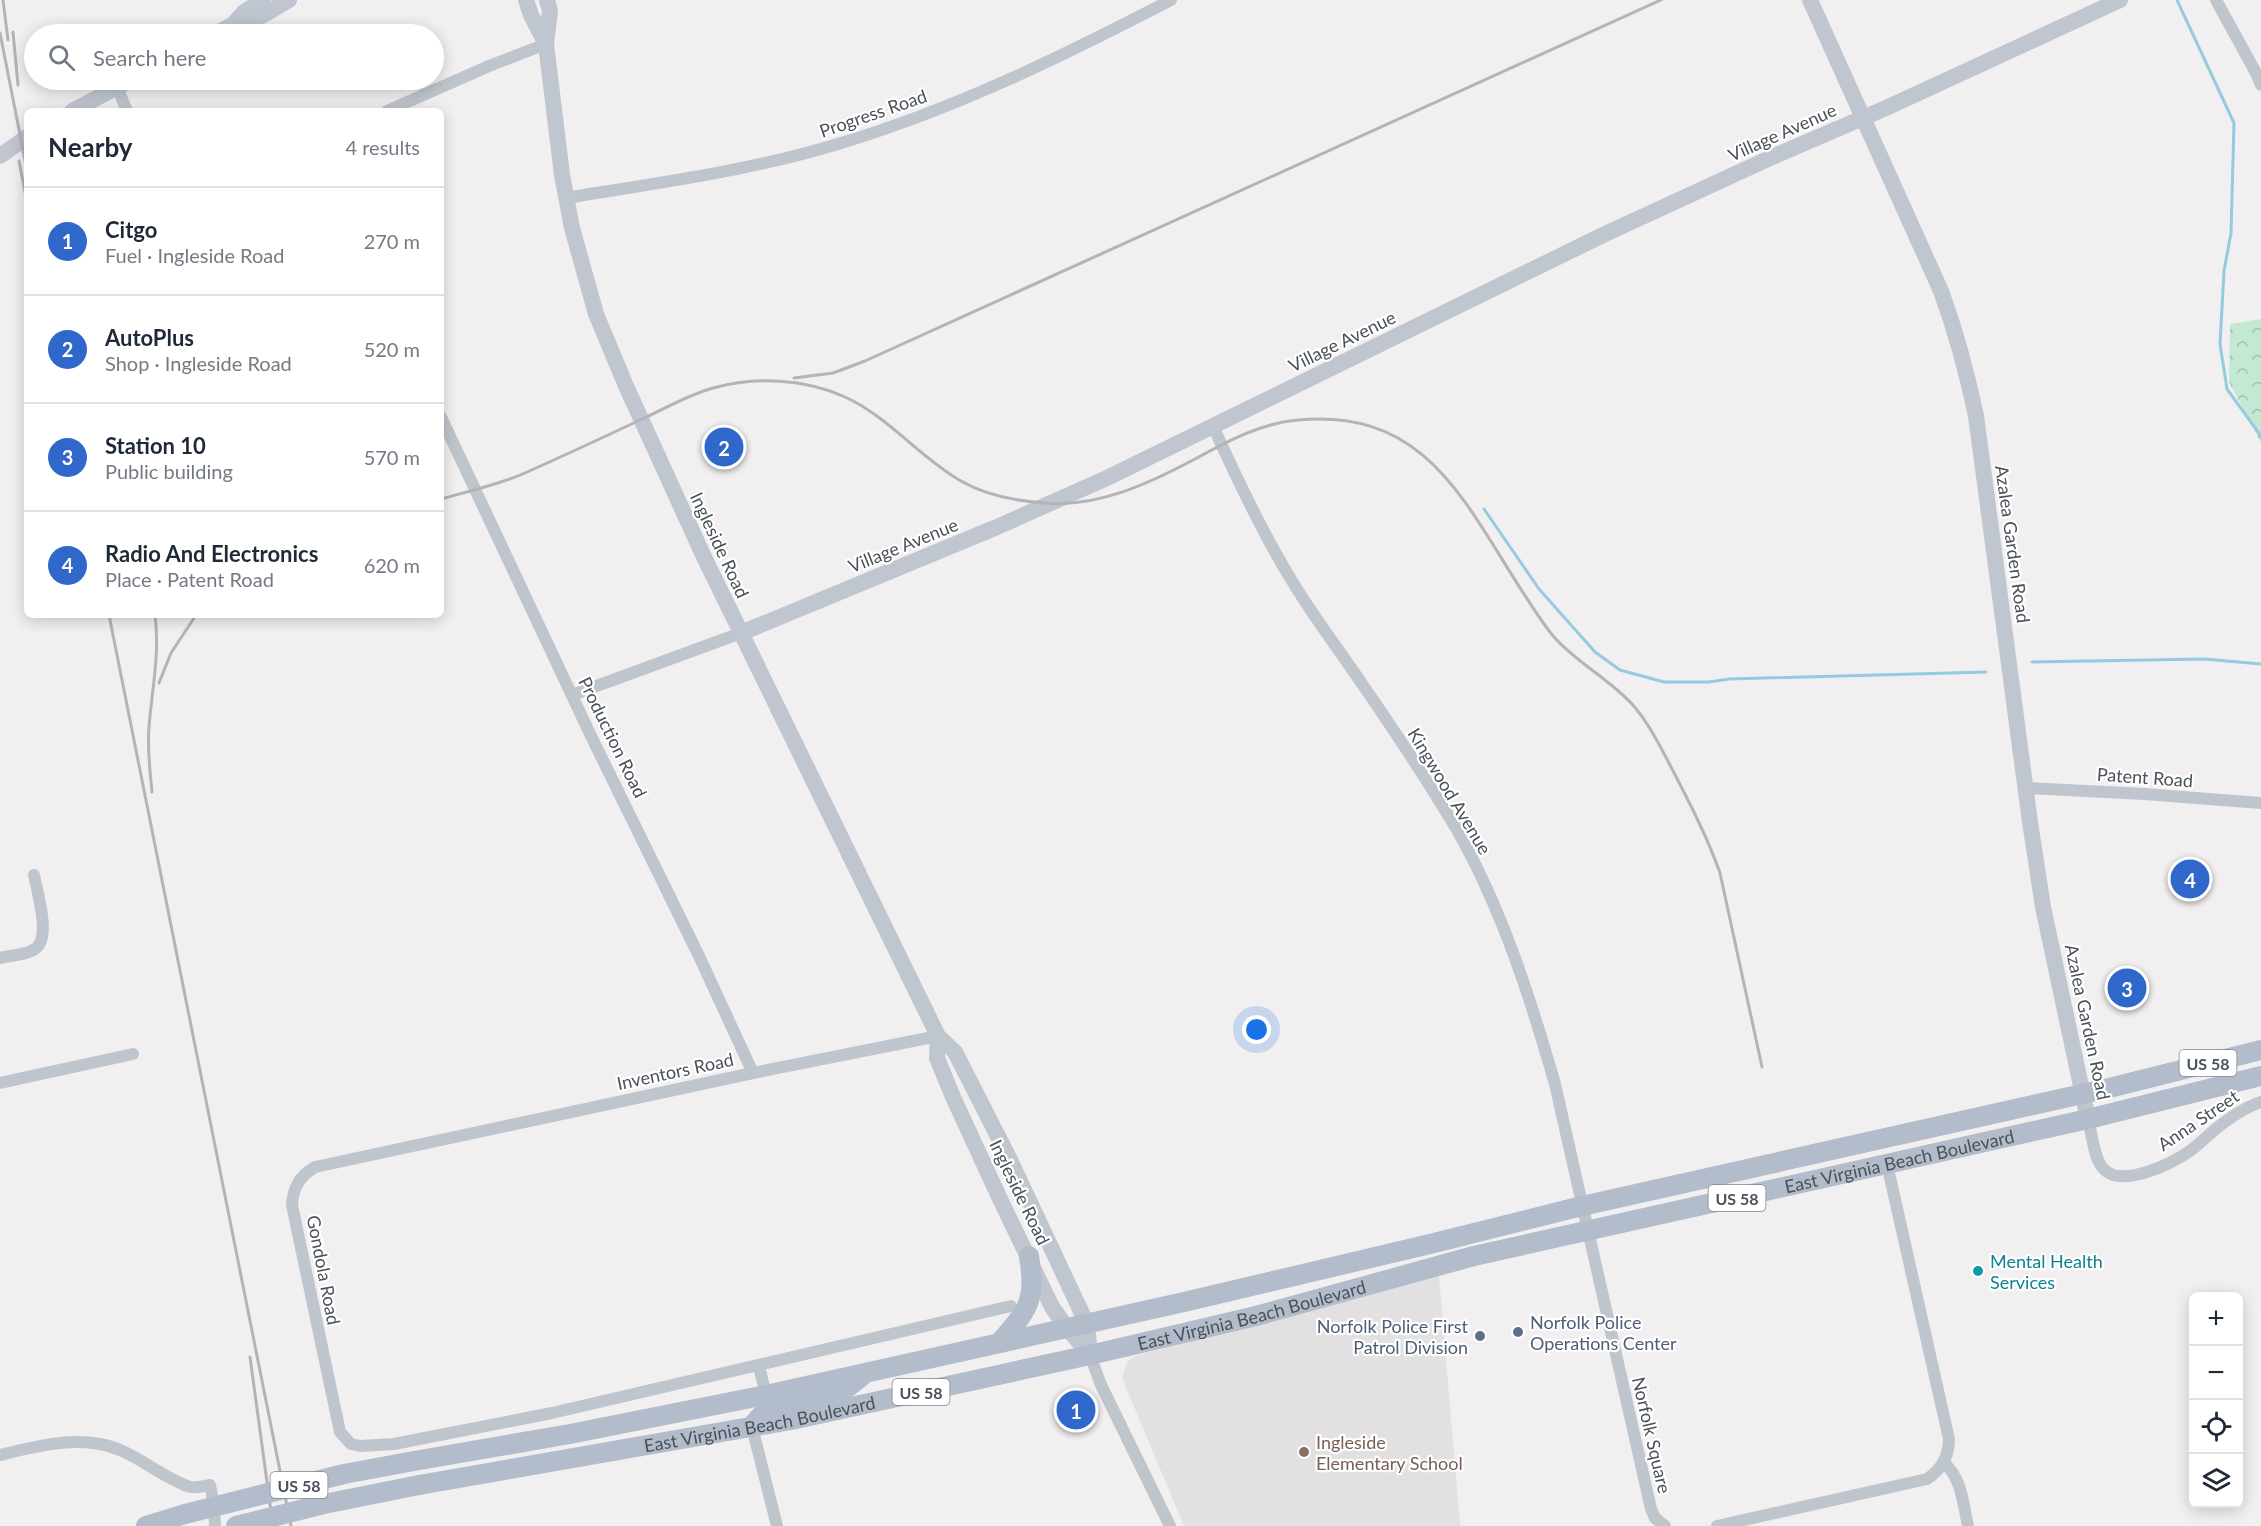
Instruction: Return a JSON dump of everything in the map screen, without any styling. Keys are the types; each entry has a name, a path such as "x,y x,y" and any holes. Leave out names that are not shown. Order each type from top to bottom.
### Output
{"main road":[{"name":"East Virginia Beach Boulevard","path":"146,1526 344,1474 718,1406 1087,1324 1582,1206 2083,1094 2261,1050"},
{"path":"2158,1076 2165,1100"},
{"name":"East Virginia Beach Boulevard","path":"236,1526 419,1485 791,1420 1090,1355 1256,1316 1474,1256 2088,1119 2261,1076"},
{"path":"999,1343 1021,1319 1031,1297 1033,1282 1029,1256"},
{"path":"718,1406 742,1418 752,1427 757,1418 770,1409 832,1397 866,1373"}],"street":[{"path":"233,24 244,12 262,0"},
{"path":"236,24 258,18 289,0"},
{"name":"Ingleside Road","path":"526,0 546,44"},
{"name":"Ingleside Road","path":"547,0 550,11 546,44 566,198 585,279 604,334 648,437 741,633 938,1036 955,1052 1010,1160 1087,1324 1090,1355 1101,1385 1170,1526"},
{"name":"Progress Road","path":"566,198 732,171 852,140 965,99 1040,66 1171,0"},
{"name":"Azalea Garden Road","path":"1810,0 1941,291 1967,372 1976,416 2043,906 2088,1119"},
{"name":"Village Avenue","path":"572,695 741,633 997,527 1107,478 1605,234 2120,0"},
{"path":"2216,0 2261,86"},
{"path":"444,85 546,44"},
{"path":"78,108 111,90"},
{"path":"125,90 127,108"},
{"path":"394,108 433,90"},
{"path":"0,156 24,139"},
{"name":"Production Road","path":"444,423 753,1073"},
{"name":"Kingwood Avenue","path":"1213,426 1265,535 1289,577 1384,716 1457,831 1488,894 1513,951 1539,1029 1555,1084 1582,1206"},
{"name":"Patent Road","path":"2026,788 2261,803"},
{"path":"0,958 34,950 41,941 42,919 34,875"},
{"name":"Ingleside Road","path":"938,1036 938,1058 953,1097 1052,1307 1090,1355"},
{"name":"Inventors Road","path":"421,1144 938,1036"},
{"path":"0,1083 133,1054"},
{"name":"Anna Street","path":"2088,1119 2100,1165 2105,1171 2120,1177 2150,1171 2170,1163 2199,1144 2226,1120 2261,1102"},
{"name":"Gondola Road","path":"376,1446 351,1444 340,1432 303,1263 292,1205 293,1196 299,1180 315,1167 421,1144"},
{"path":"1717,1526 1927,1479 1944,1463 1949,1439 1887,1164"},
{"name":"Norfolk Square","path":"1582,1206 1647,1496 1651,1509 1661,1525"},
{"path":"383,1467 376,1446 552,1413 1011,1306"},
{"name":"East Virginia Beach Boulevard","path":"759,1365 766,1395"},
{"path":"752,1427 777,1526"},
{"path":"0,1455 41,1446 81,1442 100,1444 120,1450 188,1487 210,1485 215,1526"},
{"path":"1944,1463 1954,1474 1958,1483 1968,1526"}],"shaded area":[{"name":"Ingleside Elementary School","path":"1439,1276 1460,1526 1184,1526 1122,1378 1127,1362 1137,1355"}],"green space":[{"path":"2261,319 2261,443 2229,382 2230,324"}],"waterway":[{"path":"2177,0 2234,123 2231,233 2224,271 2220,344 2227,389 2261,436"},
{"path":"1484,509 1539,589 1595,652 1620,670 1664,682 1986,672"},
{"path":"2032,662 2204,659 2261,664"}],"railway":[{"path":"3,0 8,40"},
{"path":"794,378 833,373 865,361 1661,0"},
{"path":"13,32 18,85"},
{"path":"0,33 24,155"},
{"path":"19,161 24,187"},
{"path":"444,498 515,477 694,394 729,384 746,382 797,383 814,386 845,397 876,415 931,461 961,481 1001,497 1045,503 1084,502 1123,492 1160,477 1245,434 1284,422 1342,420 1378,429 1409,445 1436,467 1459,494 1550,632 1572,654 1623,695 1638,711 1653,733 1697,818 1720,873 1762,1067"},
{"path":"110,618 291,1526"},
{"path":"152,792 148,735 156,657 155,618"},
{"path":"159,683 171,653 194,618"},
{"path":"250,1357 273,1526"}],"place":[{"name":"AutoPlus","path":"724,447"},
{"name":"Radio And Electronics","path":"2190,879"},
{"name":"Station 10","path":"2127,988"},
{"name":"Mental Health Services","path":"1978,1271"},
{"name":"Norfolk Police Operations Center","path":"1518,1332"},
{"name":"Norfolk Police First Patrol Division","path":"1480,1336"},
{"name":"Citgo","path":"1076,1410"},
{"name":"Ingleside Elementary School","path":"1304,1452"}]}
